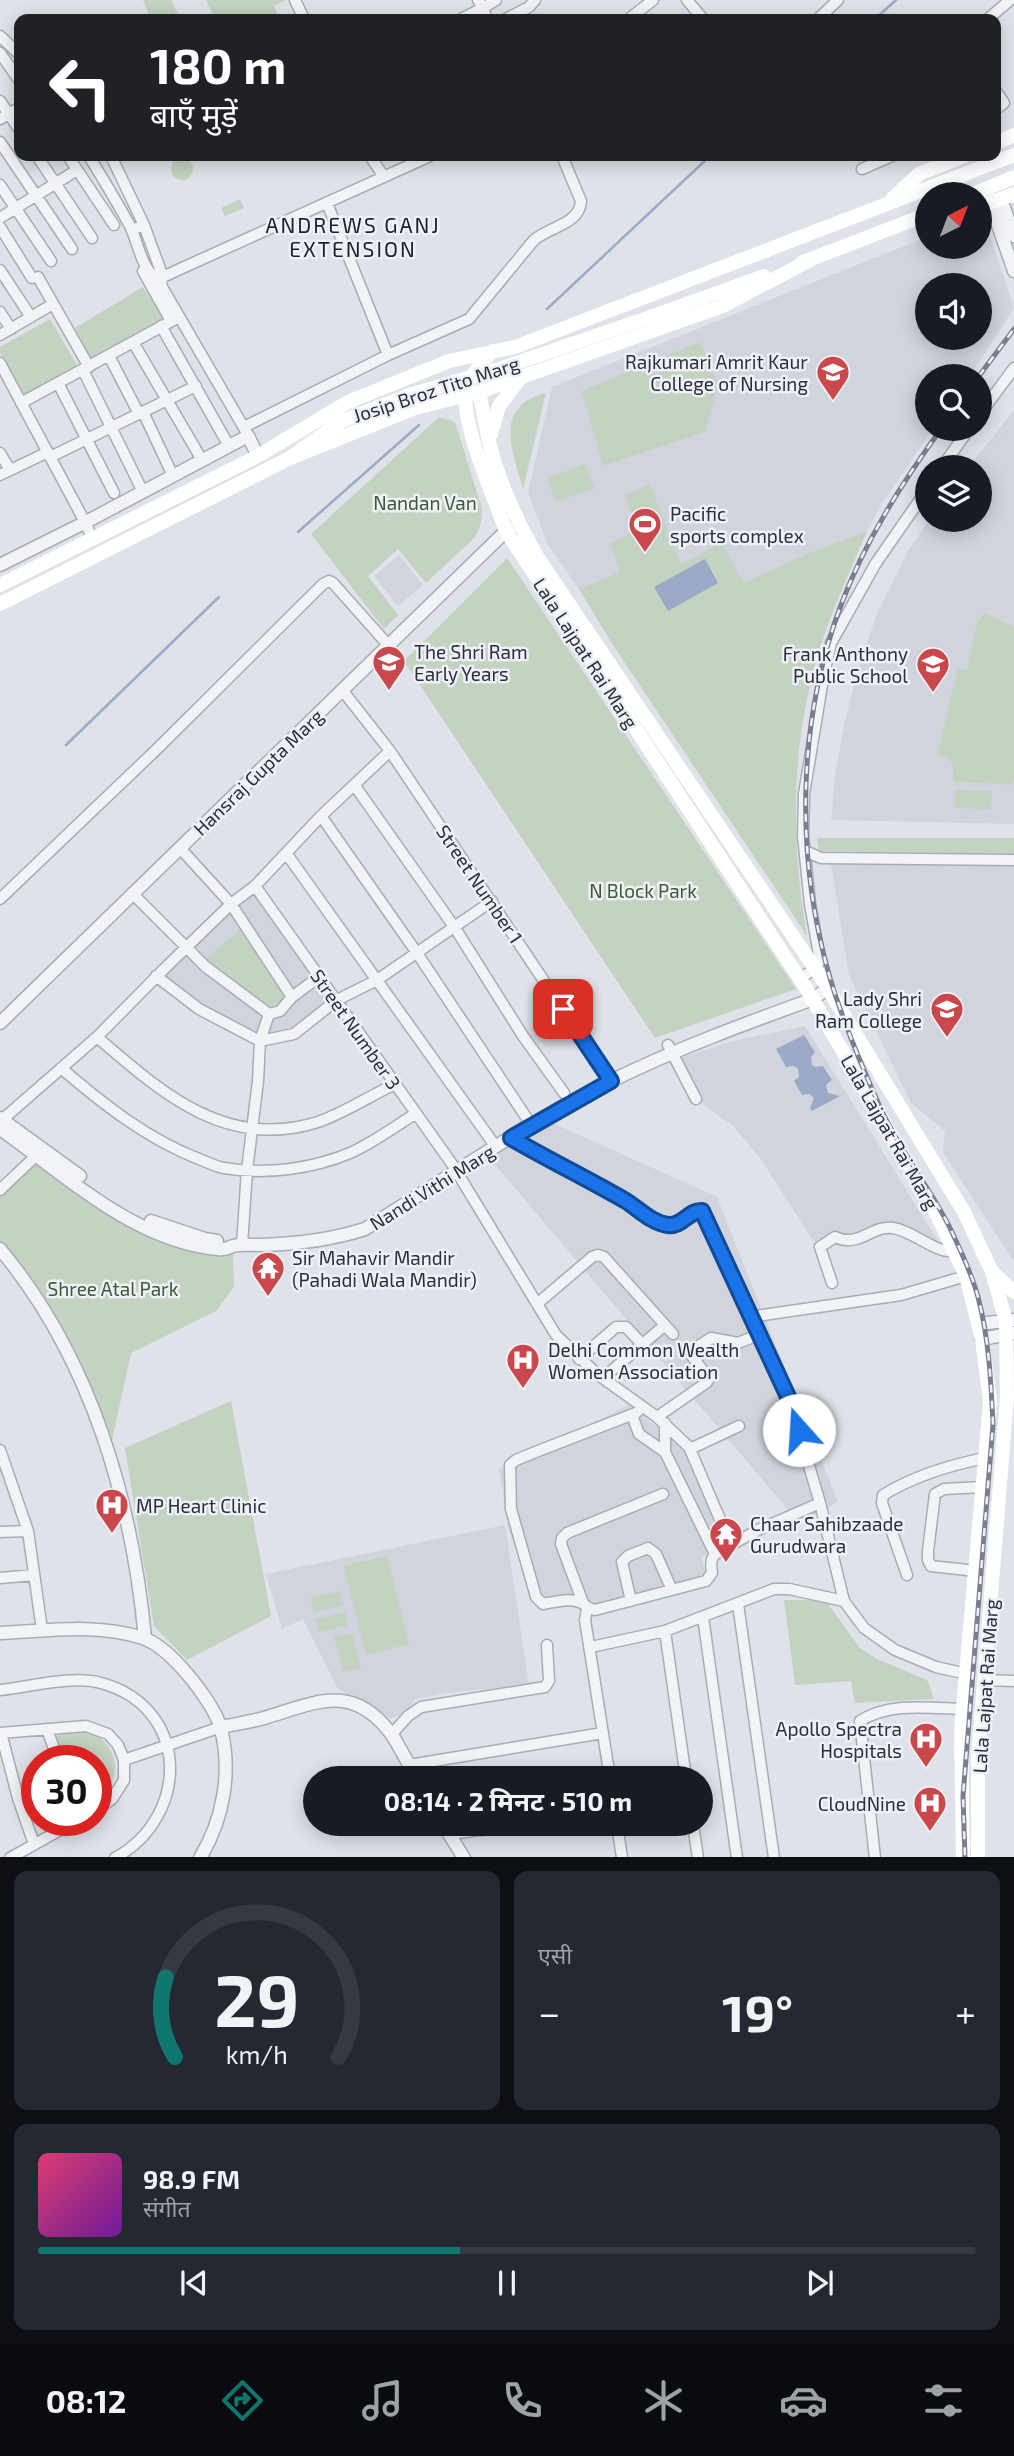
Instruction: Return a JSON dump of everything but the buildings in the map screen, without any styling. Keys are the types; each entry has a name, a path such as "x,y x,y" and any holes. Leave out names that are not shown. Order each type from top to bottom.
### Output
{"main road":[{"path":"886,205 919,174 952,161"},
{"name":"Josip Broz Tito Marg","path":"0,585 258,456 348,402 449,360 516,347 999,161"},
{"path":"992,186 1014,177"},
{"name":"Josip Broz Tito Marg","path":"0,604 288,459 342,421 412,394 496,370 653,316 915,220"},
{"path":"288,459 415,408 472,393 723,306 812,259"},
{"path":"472,393 472,374 492,351"},
{"path":"427,369 439,402"},
{"path":"489,442 499,406 523,375"},
{"name":"Lala Lajpat Rai Marg","path":"472,393 467,418 513,528 707,838 811,996 933,1207 966,1276 981,1332 990,1402 961,1730 963,1857"},
{"name":"Lala Lajpat Rai Marg","path":"472,393 513,528 538,558 826,985 964,1212 992,1272 1010,1327 1007,1397 978,1756 978,1857"},
{"path":"439,402 452,405 467,418"},
{"path":"707,838 721,829"},
{"path":"722,860 735,850"},
{"path":"992,1272 1014,1292"},
{"path":"1007,1397 1014,1371"}],"street":[{"path":"483,9 497,0"},
{"path":"516,14 535,0"},
{"path":"635,14 653,0"},
{"path":"687,0 700,14"},
{"path":"823,14 838,0"},
{"path":"994,14 1010,0"},
{"path":"0,36 14,49"},
{"path":"0,53 14,73"},
{"path":"0,101 9,114"},
{"path":"0,142 72,249"},
{"path":"41,161 92,238"},
{"path":"71,161 114,225"},
{"path":"95,161 132,230 137,249 150,272 162,279"},
{"path":"113,161 144,225 162,279 171,321 196,386 229,446"},
{"path":"373,161 384,177"},
{"path":"162,279 419,161"},
{"path":"0,565 86,523 229,446 246,431 388,355 469,319 534,240 543,232 576,216 581,209 581,201 564,161"},
{"path":"862,169 880,161"},
{"path":"0,218 77,170"},
{"path":"0,185 51,261"},
{"path":"996,200 1014,236"},
{"path":"996,200 1014,271"},
{"path":"327,203 388,355"},
{"path":"132,230 144,225"},
{"path":"0,227 53,304 86,368 143,492"},
{"path":"131,251 171,321 246,431 258,456"},
{"path":"0,270 31,317"},
{"path":"0,335 53,304"},
{"path":"0,312 11,329"},
{"path":"21,403 171,321"},
{"path":"133,342 202,460"},
{"path":"109,356 173,476"},
{"path":"0,363 92,538"},
{"path":"992,398 1014,368"},
{"path":"58,383 114,493"},
{"path":"0,453 5,473 86,439 196,386"},
{"path":"800,978 815,969 820,960 810,904 805,851 804,794 831,643 876,563 915,507"},
{"name":"Hansraj Gupta Marg","path":"0,1023 513,528"},
{"path":"0,899 157,749 323,584 329,581 333,583 389,646"},
{"name":"Street Number 1","path":"343,691 390,751 613,1080"},
{"path":"1,1122 97,1037 156,976 231,904 255,886 321,816 390,751"},
{"path":"355,786 455,928 523,1036 564,1093"},
{"path":"321,816 417,953 532,1126"},
{"path":"180,848 231,904 292,997"},
{"path":"805,851 821,858 1014,860"},
{"path":"286,853 496,1147"},
{"name":"Street Number 3","path":"255,886 457,1172 556,1335 579,1359 661,1420 690,1449"},
{"path":"132,893 206,967 269,1014"},
{"path":"156,976 199,1009 260,1041 294,1034 337,1000 377,979 492,901"},
{"path":"269,1014 280,1011 292,997 320,976"},
{"name":"Nandi Vithi Marg","path":"1,1122 113,1209 153,1231 199,1247 222,1250 238,1245 340,1237 365,1229 511,1138 670,1049 811,996 826,985"},
{"path":"238,1245 260,1041 269,1014"},
{"path":"97,1037 153,1086 200,1114 252,1130 280,1130 321,1121 395,1084"},
{"path":"670,1049 696,1099"},
{"path":"61,1068 111,1110 179,1152 222,1168 289,1169 322,1164 365,1146 415,1114"},
{"path":"511,1138 653,1220 677,1225 696,1211 702,1211 790,1401 820,1503 844,1601 864,1628 895,1650 936,1667 967,1674"},
{"path":"0,1191 41,1152"},
{"path":"832,1283 820,1247 835,1237 853,1240 889,1227 926,1241 939,1250 955,1251"},
{"path":"0,1249 25,1282 60,1339 78,1374 108,1447 129,1528 145,1639"},
{"path":"537,1304 592,1257 598,1255 604,1257 669,1329 642,1345 603,1378"},
{"path":"749,1317 901,1295 966,1276"},
{"path":"579,1359 616,1327 626,1327 642,1345"},
{"path":"981,1332 1010,1327"},
{"path":"715,1554 665,1452 661,1420 709,1379 689,1352 711,1338 738,1343 758,1335"},
{"path":"642,1407 632,1415 516,1460 510,1465 511,1509 536,1597 542,1604 568,1599 595,1610 710,1578 710,1561 715,1554 766,1525 820,1503"},
{"path":"632,1415 639,1434 665,1452"},
{"path":"731,1545 690,1449 739,1426"},
{"path":"0,1450 28,1531 42,1630"},
{"path":"907,1575 882,1503 883,1495 953,1464 985,1458"},
{"path":"976,1571 930,1566 928,1550 935,1494 944,1489 983,1487"},
{"path":"608,1766 585,1606 561,1544 562,1538 566,1533 663,1494"},
{"path":"0,1532 28,1531"},
{"path":"631,1601 622,1562 628,1556 648,1548 656,1554 672,1590"},
{"path":"0,1578 34,1575"},
{"path":"590,1647 665,1631 781,1588 844,1601"},
{"path":"738,1604 774,1857"},
{"path":"703,1617 737,1857"},
{"path":"0,1633 89,1628 145,1639 168,1655 187,1674 221,1727 225,1787 214,1832 200,1857"},
{"path":"665,1631 684,1766"},
{"path":"391,1735 408,1716 421,1707 545,1687 549,1681 547,1646"},
{"path":"984,1680 1014,1681"},
{"path":"0,1690 67,1681 93,1681 129,1694 147,1711 163,1733 169,1745 171,1773 163,1806 151,1829 140,1841 115,1857"},
{"path":"124,1759 221,1727 262,1719 316,1701 336,1699 356,1705 377,1720 391,1735 409,1765 603,1733"},
{"path":"875,1857 860,1721 873,1713 913,1707 963,1709"},
{"path":"34,1844 0,1733 94,1727 113,1739 124,1759 124,1780 112,1800"},
{"path":"47,1729 53,1745"},
{"path":"10,1857 49,1836"},
{"path":"451,1836 464,1857"},
{"path":"619,1836 622,1857"},
{"path":"695,1836 698,1857"}],"shaded area":[{"path":"915,242 915,259 992,259 992,242 1014,308 992,342 992,273 915,273 915,350 987,350 978,364 915,364 915,441 925,441 882,503 867,531 799,557 744,583 681,565 650,484 639,530 620,572 579,589 548,545 528,493 552,387"},
{"name":"Frank Anthony Public School","path":"1014,410 1014,824 831,820 836,769 845,720 876,616 908,551 921,532 992,532 992,455 978,455"},
{"path":"399,555 423,585 398,606 374,576"},
{"name":"Lady Shri Ram College","path":"831,864 1014,866 1014,1262 943,1152 945,1131 911,1103 849,975"},
{"path":"254,892 337,1000 294,1034 260,1041 158,975 186,948"},
{"path":"805,1026 941,1246 891,1224 848,1238 837,1235 814,1242 760,1158 733,1126 700,1102 678,1059 733,1041"},
{"path":"544,1119 717,1197 838,1502 800,1524 486,1154"},
{"path":"629,1405 683,1447 727,1546 701,1557 708,1580 586,1612 569,1602 536,1605 508,1527 499,1469"},
{"path":"505,1525 529,1685 415,1699 409,1709 390,1718 338,1689 303,1619 282,1629 266,1574"}],"green space":[{"path":"143,0 171,0 178,14 149,14"},
{"path":"206,0 286,0 274,6 277,14 213,14"},
{"path":"174,161 190,161 190,177 182,180 174,177 171,169"},
{"path":"240,199 244,208 225,216 221,208"},
{"path":"143,287 164,318 93,363 75,328"},
{"path":"50,319 78,367 25,395 0,353 0,347"},
{"path":"700,342 718,385 705,432 603,466 582,391"},
{"path":"546,393 523,489 514,459 510,431 518,408 529,399"},
{"name":"Nandan Van","path":"439,417 455,422 482,509 480,525 473,539 426,583 398,549 368,576 398,615 384,629 311,534"},
{"path":"585,464 594,488 556,502 547,478"},
{"path":"650,484 681,564 721,543 744,583 799,557 867,531 821,644 802,729 796,832 807,936 613,645 579,589 620,572 610,543 638,530 625,495"},
{"name":"N Block Park","path":"507,558 796,989 655,1038 404,661"},
{"path":"985,613 1014,627 1012,785 953,781 952,764 947,758 937,755 958,669 967,670 977,622"},
{"path":"955,790 992,791 991,809 954,808"},
{"path":"817,838 1014,838 1014,854 819,851"},
{"path":"241,928 286,994 283,1000 270,1006 202,963"},
{"name":"Shree Atal Park","path":"37,1158 85,1194 196,1251 233,1254 234,1287 216,1311 131,1353 111,1445 63,1334 0,1248 0,1195"},
{"path":"231,1401 271,1616 187,1660 154,1626 125,1448"},
{"path":"387,1556 409,1644 366,1655 344,1566"},
{"path":"340,1591 344,1605 314,1612 311,1598"},
{"path":"784,1600 825,1600 860,1648 877,1659 927,1680 934,1699 855,1703 851,1681 795,1685"},
{"path":"345,1612 348,1625 319,1632 315,1619"},
{"path":"352,1633 361,1668 343,1672 334,1637"},
{"path":"83,1731 95,1735 107,1745 59,1745 56,1736"},
{"path":"112,1753 114,1760 112,1781"}],"water":[{"path":"705,559 718,583 668,611 654,587"},
{"path":"804,1035 815,1052 811,1057 812,1065 823,1066 832,1080 826,1085 828,1093 840,1096 812,1111 810,1108 814,1098 809,1094 802,1095 794,1081 799,1077 798,1069 794,1066 786,1067 776,1049"}],"waterway":[{"path":"881,14 896,0"},
{"path":"547,309 705,161"},
{"path":"298,532 419,425"},
{"path":"66,745 219,597"}],"railway":[{"path":"988,364 1014,329"},
{"path":"933,441 885,513 861,558 826,650 809,743 806,838 819,932 840,1010 888,1123 942,1212 962,1253 975,1288 985,1328 993,1424 963,1796 965,1857"}],"place":[{"name":"Rajkumari Amrit Kaur College of Nursing","path":"833,402"},
{"name":"Pacific sports complex","path":"645,554"},
{"name":"The Shri Ram Early Years","path":"389,692"},
{"name":"Frank Anthony Public School","path":"933,694"},
{"name":"Lady Shri Ram College","path":"947,1039"},
{"name":"Sir Mahavir Mandir (Pahadi Wala Mandir)","path":"268,1298"},
{"name":"Delhi Common Wealth Women Association","path":"523,1390"},
{"name":"MP Heart Clinic","path":"112,1535"},
{"name":"Chaar Sahibzaade Gurudwara","path":"726,1564"},
{"name":"Apollo Spectra Hospitals","path":"926,1769"},
{"name":"CloudNine","path":"930,1833"}],"district":[{"name":"ANDREWS GANJ EXTENSION","path":"353,236"}],"route":[{"path":"563,1009 611,1081 511,1138 653,1220 677,1225 696,1211 702,1211 790,1401 799,1430"}]}
